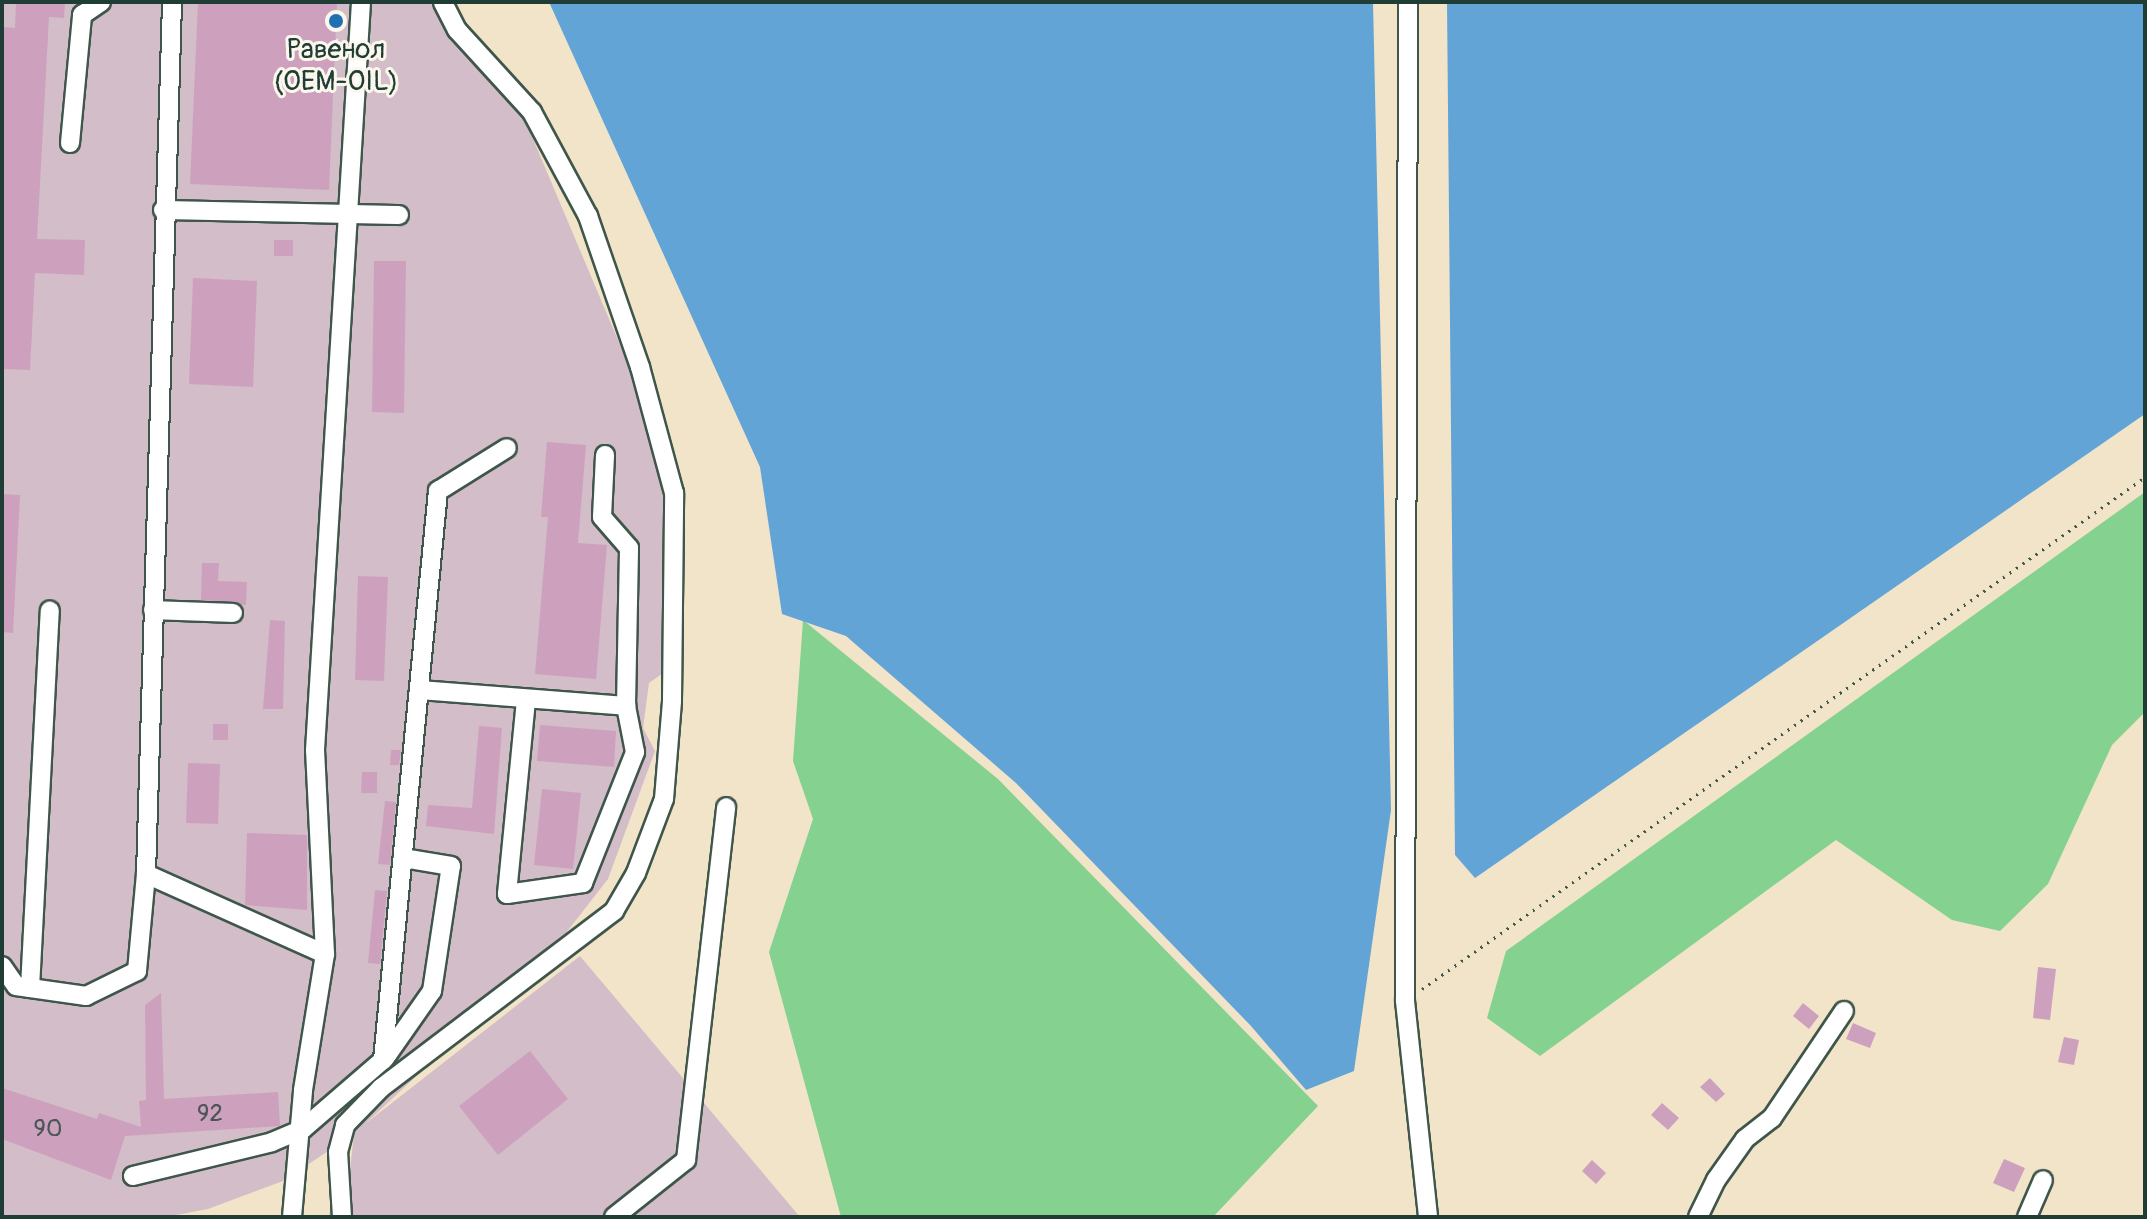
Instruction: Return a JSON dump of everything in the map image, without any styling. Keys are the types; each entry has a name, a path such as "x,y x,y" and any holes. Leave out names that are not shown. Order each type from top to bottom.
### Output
{"street":[{"path":"70,143 82,15 101,2"},
{"path":"2,966 16,986 86,996 137,971 146,874 163,210 172,2"},
{"path":"292,1217 303,1129 303,1090 325,954 315,750 361,2"},
{"path":"342,1217 338,1152 345,1125 381,1088 614,911 636,873 664,799 672,701 674,493 640,367 588,216 532,112 457,30 443,2"},
{"path":"1408,2 1405,1001 1428,1217"},
{"path":"163,210 349,217 399,215"},
{"path":"383,1060 438,491 507,448"},
{"path":"526,700 507,894 583,883 635,752 626,706 629,548 602,517 605,455"},
{"path":"153,610 233,613"},
{"path":"30,988 50,611"},
{"path":"419,690 626,706"},
{"path":"614,1217 686,1160 726,807"},
{"path":"133,1176 272,1142 303,1129 383,1060 432,991 451,866 403,858"},
{"path":"146,874 325,954"},
{"path":"1698,1217 1716,1180 1745,1139 1772,1118 1844,1011"},
{"path":"2027,1217 2043,1180"}],"path":[{"path":"1405,1001 2145,477"}],"shaded area":[{"path":"2,2 434,2 514,94 645,404 665,509 663,673 649,683 643,728 655,751 608,879 555,947 365,1124 580,956 800,1217 329,1217 334,1183 349,1178 354,1134 283,1181 208,1209 165,1217 2,1217"}],"green space":[{"path":"2145,492 2145,712 2112,745 2048,884 2000,931 1952,920 1836,840 1540,1056 1487,1018 1506,951"},
{"path":"803,620 998,779 1318,1106 1213,1217 841,1217 769,952 813,819 793,761"}],"water":[{"path":"549,2 1373,2 1391,810 1354,1071 1306,1090 1251,1026 1016,783 846,636 782,614 760,467"},
{"path":"1447,2 2145,2 2145,414 1475,878 1455,855"}],"building":[{"path":"16,2 65,2 64,18 49,17 37,239 85,240 84,275 35,273 30,370 2,369 2,27 15,28"},
{"path":"198,2 337,2 329,190 190,184"},
{"path":"274,240 293,240 293,256 274,256"},
{"path":"374,261 406,261 404,413 372,412"},
{"path":"193,278 257,281 253,387 189,384"},
{"path":"547,442 586,445 578,543 607,545 596,679 535,674 548,517 541,517"},
{"path":"2,494 20,495 13,633 2,632"},
{"path":"202,563 219,563 218,581 247,582 246,605 201,600"},
{"path":"358,576 388,577 384,681 355,680"},
{"path":"270,620 285,621 283,709 263,709"},
{"path":"213,724 228,724 228,740 213,740"},
{"path":"540,725 616,731 614,767 537,761"},
{"path":"479,726 502,728 494,834 426,826 428,805 472,808"},
{"path":"391,750 401,750 399,765 390,765"},
{"path":"188,763 220,764 218,824 186,823"},
{"path":"362,772 377,772 377,793 361,793"},
{"path":"542,789 581,793 573,869 534,865"},
{"path":"385,801 396,802 390,865 378,864"},
{"path":"247,833 307,835 307,910 245,905"},
{"path":"375,890 387,891 380,964 368,963"},
{"path":"2038,967 2056,969 2050,1020 2033,1018"},
{"path":"161,993 164,1099 278,1092 280,1126 125,1136 111,1180 2,1139 2,1088 97,1119 99,1113 141,1127 139,1101 146,1100 145,1005"},
{"path":"1803,1003 1819,1016 1809,1029 1793,1016"},
{"path":"1853,1023 1876,1033 1870,1048 1846,1039"},
{"path":"2064,1037 2079,1040 2074,1065 2058,1062"},
{"path":"530,1051 568,1099 498,1155 459,1106"},
{"path":"1710,1078 1725,1094 1716,1102 1700,1087"},
{"path":"1662,1103 1679,1118 1668,1130 1651,1115"},
{"path":"2004,1159 2025,1168 2014,1192 1993,1183"},
{"path":"1592,1160 1606,1173 1596,1184 1582,1171"}],"place":[{"name":"Равенол (OEM-OIL)","path":"336,21"}]}
